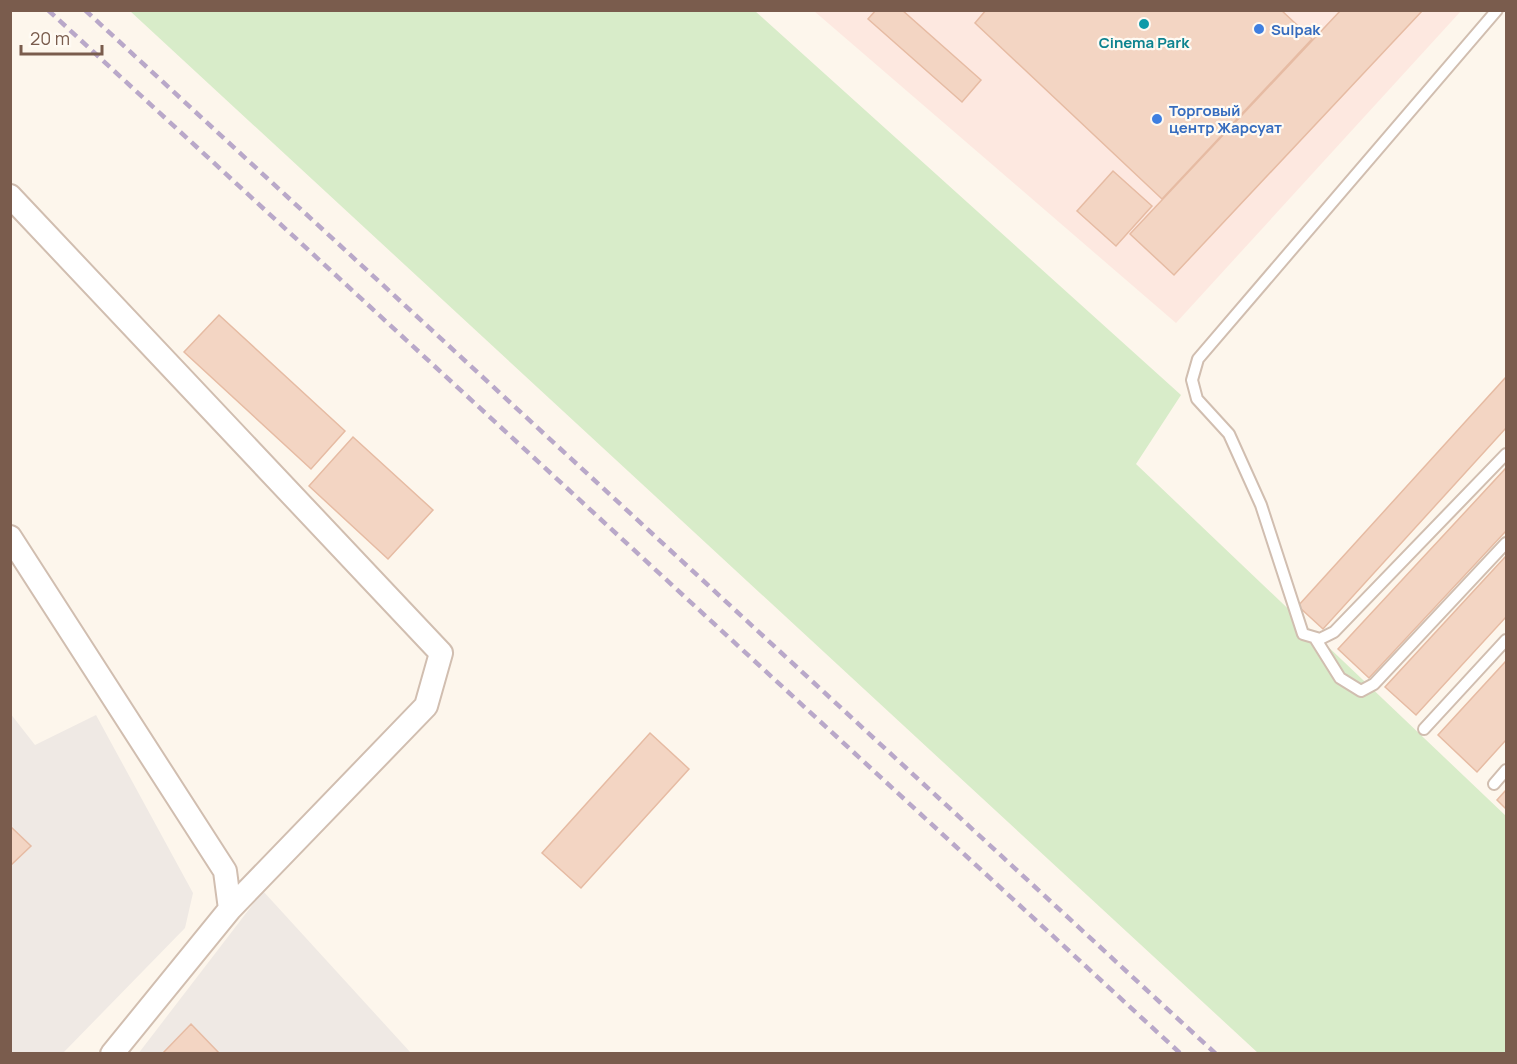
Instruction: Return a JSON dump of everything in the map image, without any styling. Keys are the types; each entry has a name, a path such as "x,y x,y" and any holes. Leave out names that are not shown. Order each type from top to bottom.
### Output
{"street":[{"path":"10,196 441,653 426,706 230,909 112,1053"},
{"path":"10,537 225,871 230,909"}],"lane":[{"path":"1497,10 1198,359 1192,380 1197,399 1229,434 1261,505 1303,634 1315,638 1320,639 1334,632 1506,453"},
{"path":"1315,638 1340,678 1361,691 1374,684 1506,543"},
{"path":"1424,729 1506,640"},
{"path":"1494,784 1506,770"}],"shaded area":[{"path":"814,11 1461,11 1176,323"},
{"path":"10,713 35,745 96,715 193,893 185,928 63,1053 11,1053"},
{"path":"263,891 411,1053 138,1054"}],"green space":[{"path":"130,11 755,11 1181,395 1136,464 1506,816 1506,1053 1258,1053"}],"building":[{"path":"876,10 902,10 981,80 962,102 868,19"},
{"name":"Торговый центр Жарсуат","path":"986,10 1281,10 1312,39 1162,199 975,23"},
{"path":"1341,10 1423,10 1174,275 1130,234"},
{"path":"1113,171 1152,206 1116,246 1077,211"},
{"path":"219,315 345,431 311,469 184,352"},
{"path":"1506,377 1506,428 1323,629 1298,606"},
{"path":"353,437 433,510 388,559 309,486"},
{"path":"1506,468 1506,531 1369,678 1338,649"},
{"path":"1506,556 1506,617 1416,715 1385,687"},
{"path":"1506,661 1506,740 1477,772 1438,735"},
{"path":"650,733 689,769 581,888 542,853"},
{"path":"1506,790 1506,809 1497,800"},
{"path":"10,826 31,846 10,866"},
{"path":"191,1024 220,1054 162,1054"}],"railway":[{"path":"48,10 1181,1054"},
{"path":"85,10 1216,1054"}],"place":[{"name":"Cinema Park","path":"1144,24"},
{"name":"Sulpak","path":"1259,29"},
{"name":"Торговый центр Жарсуат","path":"1157,119"}]}
